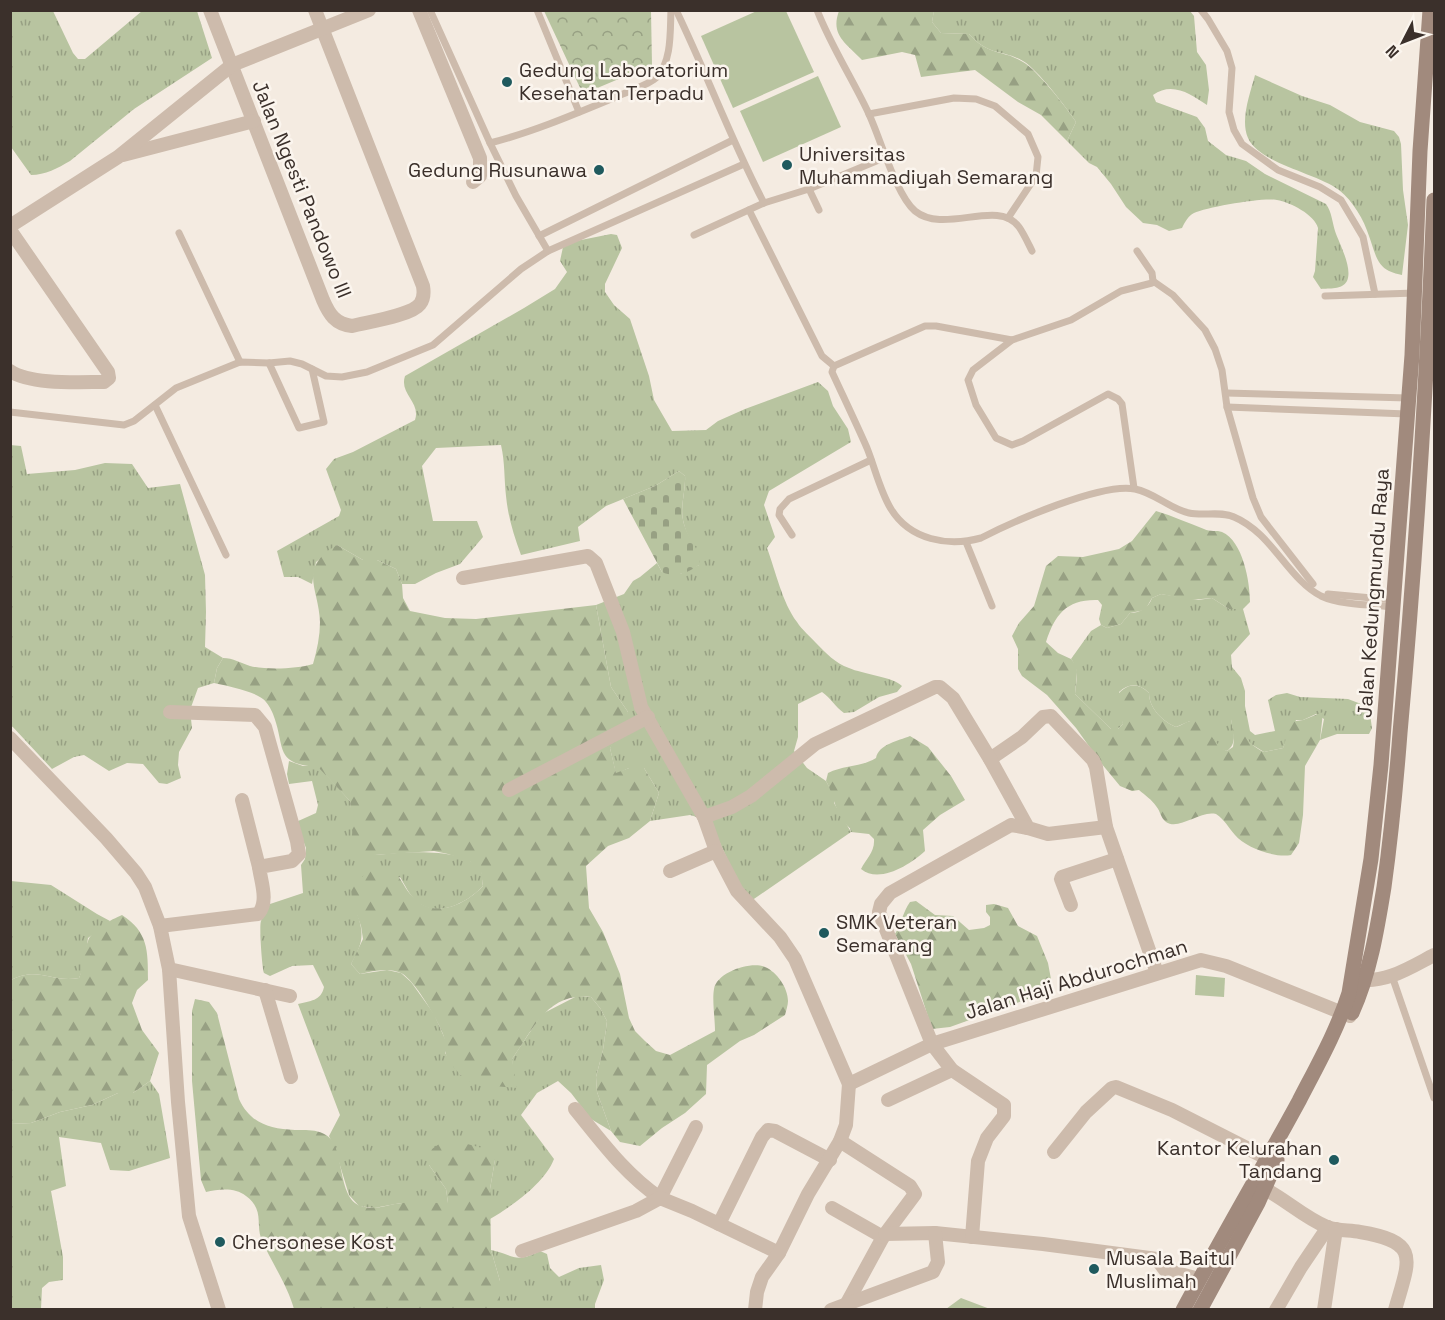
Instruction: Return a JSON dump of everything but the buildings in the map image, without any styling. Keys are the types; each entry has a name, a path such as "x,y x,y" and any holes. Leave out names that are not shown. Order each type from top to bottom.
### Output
{"main road":[{"name":"Jalan Kedungmundu Raya","path":"1358,979 1381,765 1394,603 1408,414 1420,151 1430,10"},
{"name":"Jalan Kedungmundu Raya","path":"1256,1193 1346,1015 1358,979 1376,940 1390,845 1407,660 1425,394 1434,200"},
{"path":"1183,1310 1199,1279 1256,1193"},
{"path":"1200,1310 1256,1193"}],"street":[{"name":"Jalan Ngesti Pandowo III","path":"210,10 323,300 332,317 352,326 412,311 423,299 423,286 323,30"},
{"path":"315,10 323,30"},
{"path":"10,372 22,377 61,382 104,382 109,378 108,372 10,228 118,157 232,65 369,10"},
{"path":"419,10 480,158 480,176 473,182"},
{"path":"118,157 255,121"},
{"path":"462,578 588,556 592,558 600,569 623,632 637,693 648,717 705,817 716,851 736,891 780,937 795,959 849,1084 846,1125 840,1141 808,1194 779,1253 762,1277 755,1310"},
{"path":"705,817 732,807 751,796 815,744 935,687 940,687 953,698 1028,828"},
{"path":"170,712 255,715 265,727 299,854 297,859 292,861 259,867"},
{"path":"990,759 1022,738 1043,717 1052,716 1093,760 1106,827 1157,973"},
{"path":"509,790 648,717"},
{"path":"10,738 99,830 136,873 145,887 160,926 169,969 189,1216 219,1310"},
{"path":"160,926 258,914 263,908 264,898 259,867 242,800"},
{"path":"972,1237 978,1161 987,1138 1004,1116 1004,1105 952,1070 932,1044 879,912 881,904 890,893 1011,825 1047,834 1106,827"},
{"path":"670,871 716,851"},
{"path":"1071,905 1062,877 1118,859"},
{"path":"1358,979 1392,976 1434,955"},
{"name":"Jalan Haji Abdurochman","path":"849,1084 932,1044 1201,960 1214,962 1346,1015"},
{"path":"169,969 290,996"},
{"path":"265,990 291,1077"},
{"path":"888,1100 952,1070"},
{"path":"1054,1152 1086,1112 1116,1087 1172,1110 1272,1161"},
{"path":"575,1110 620,1164 643,1187 660,1198 779,1253"},
{"path":"522,1251 636,1211 660,1198 696,1127"},
{"path":"719,1224 762,1137 768,1130 775,1131 830,1160"},
{"path":"840,1141 915,1191 914,1196 884,1236 847,1303"},
{"path":"1256,1193 1332,1228 1390,1238 1401,1245 1407,1254 1408,1267 1395,1310"},
{"path":"832,1208 884,1236 935,1233 1157,1259 1165,1270 1199,1279"},
{"path":"1276,1310 1301,1267 1332,1228"},
{"path":"1324,1310 1332,1228"},
{"path":"831,1310 933,1272 938,1262 935,1233"}],"lane":[{"path":"430,10 490,143 516,196 548,251"},
{"path":"537,10 579,112"},
{"path":"490,143 579,112 656,78 664,64 670,41 673,10"},
{"path":"673,10 692,44 733,140 764,203"},
{"path":"817,10 823,27 869,114 905,199 915,211 929,218 950,220 994,215 1008,218 1018,225 1032,251"},
{"path":"1201,10 1227,51 1232,68 1229,112 1234,130 1242,144 1278,170 1320,187 1341,200 1363,237 1375,294"},
{"path":"869,114 954,98 976,99 995,106 1028,134 1038,157 1036,176 1008,218"},
{"path":"539,236 733,140"},
{"path":"694,234 764,203 809,189 886,157"},
{"path":"10,412 124,425 134,421 176,388 240,362 290,361 326,376 342,377 367,372 433,345 521,269 548,251 744,164"},
{"path":"809,189 819,210"},
{"path":"749,210 822,356 834,366"},
{"path":"179,233 240,362"},
{"path":"1137,251 1152,273 1153,281 1173,295 1205,330 1215,349 1226,393 1227,407 1253,498 1261,517 1309,581 1325,593 1394,603"},
{"path":"1134,489 1122,404 1114,396 1108,394 1012,445 996,438 976,405 968,380 973,370 1012,340 1071,320 1122,291 1153,281"},
{"path":"1324,296 1415,293"},
{"path":"1012,340 925,326 834,366 832,372 891,509 909,529 935,541 966,542 981,538 1064,502 1119,488 1134,489 1188,513 1233,516 1273,546 1299,579 1322,596 1340,601 1394,603"},
{"path":"269,363 299,428 324,422 312,369"},
{"path":"1226,393 1408,398"},
{"path":"155,405 226,555"},
{"path":"1227,407 1408,414"},
{"path":"792,535 779,515 780,509 789,499 871,459"},
{"path":"966,542 992,606"},
{"path":"1392,976 1434,1098"}],"green space":[{"path":"759,10 786,11 814,72 733,108 701,36"},
{"path":"934,10 1190,11 1194,16 1197,52 1206,65 1209,90 1207,105 1188,93 1174,89 1160,91 1153,95 1156,102 1197,117 1205,128 1208,141 1226,155 1246,161 1265,174 1326,204 1347,263 1347,281 1339,287 1321,289 1313,277 1318,228 1316,223 1295,206 1282,201 1270,199 1223,205 1194,213 1182,228 1169,231 1157,225 1143,223 1126,207 1097,167 1089,163 1067,141 1076,122 1036,72 1016,57 983,46 969,34 941,33 932,22"},
{"path":"10,11 53,11 73,53 78,59 85,59 142,11 197,11 212,58 134,109 70,161 56,169 31,175 11,147"},
{"path":"544,11 651,11 652,65 583,94"},
{"path":"839,11 934,11 932,22 941,33 969,34 990,50 1016,58 1029,66 1076,122 1067,141 1041,115 1018,102 975,70 921,77 915,55 902,52 862,60 838,33"},
{"path":"1255,75 1302,96 1330,105 1360,122 1394,131 1399,137 1408,225 1402,275 1389,271 1381,265 1361,217 1339,190 1264,155 1254,147 1248,138 1245,123"},
{"path":"818,76 841,127 763,162 740,111"},
{"path":"611,234 617,235 622,248 605,284 605,292 614,305 630,319 649,376 654,400 672,431 706,430 718,421 745,409 818,382 828,391 833,406 848,429 851,442 769,491 764,505 775,537 767,548 787,605 799,625 816,643 844,666 892,680 902,686 897,692 879,697 854,712 844,713 822,692 798,704 798,737 794,751 807,768 826,781 834,796 834,803 851,832 751,901 739,885 710,821 690,815 650,821 659,793 644,768 629,768 616,774 610,748 628,712 611,687 596,605 624,594 633,581 657,563 662,572 680,574 699,565 683,518 685,476 679,471 655,486 606,506 578,527 580,541 521,555 508,511 501,445 436,448 422,466 433,521 477,521 483,537 460,564 415,584 402,584 396,569 377,560 363,560 337,545 316,562 312,584 298,577 284,577 277,551 339,516 341,510 326,469 334,459 353,452 415,420 415,408 405,388 405,376 555,289 567,272 560,261 563,247 576,241"},
{"path":"10,445 21,446 27,474 75,470 105,463 132,464 148,488 180,484 205,575 205,647 223,658 217,668 214,683 198,688 190,710 192,728 179,752 178,765 181,778 167,784 159,783 143,764 127,763 109,771 84,755 74,757 52,769 11,725"},
{"path":"679,471 685,476 683,518 698,554 699,565 686,572 671,575 662,572 623,499 655,486"},
{"path":"1156,511 1206,530 1222,532 1229,537 1244,563 1250,602 1243,609 1229,609 1212,598 1191,600 1161,594 1152,598 1145,610 1130,613 1121,624 1107,628 1101,625 1099,619 1102,605 1098,600 1087,600 1070,605 1058,616 1046,642 1076,665 1075,694 1111,729 1118,729 1123,724 1115,699 1122,690 1131,686 1140,687 1149,693 1154,709 1166,721 1176,727 1188,722 1200,723 1217,744 1227,751 1233,747 1231,719 1235,714 1241,719 1248,739 1264,752 1283,748 1289,722 1303,720 1323,712 1320,740 1305,766 1303,815 1299,843 1291,855 1277,855 1253,848 1240,840 1216,814 1203,815 1177,824 1166,822 1158,808 1139,790 1132,791 1120,786 1076,728 1047,695 1022,676 1018,669 1018,649 1012,636 1019,623 1034,606 1046,566 1058,556 1083,557 1119,549 1132,541"},
{"path":"337,545 363,560 377,560 396,569 402,584 403,598 410,611 445,618 476,619 596,605 611,687 628,712 627,726 610,748 616,773 629,768 644,768 659,793 650,821 629,838 608,846 586,866 589,908 603,932 620,974 629,1018 635,1031 656,1051 670,1055 715,1031 714,989 721,978 735,969 752,966 765,967 778,977 788,996 785,1015 754,1035 740,1041 707,1065 706,1094 685,1113 640,1146 620,1142 611,1131 597,1092 596,1077 607,1021 591,997 563,1000 543,1015 512,1059 517,1088 481,1085 467,1080 451,1064 446,1055 444,1037 437,1022 426,1002 407,977 391,970 360,974 351,964 363,939 352,901 351,887 374,866 396,874 416,900 424,906 433,908 460,903 483,886 481,872 471,862 448,854 434,851 375,855 362,853 353,843 350,801 318,767 304,765 287,758 273,714 266,702 259,696 240,689 214,683 217,668 223,658 264,668 290,668 313,664 320,622 314,589 314,571 317,562"},
{"path":"1161,594 1198,600 1212,598 1229,609 1243,609 1250,634 1231,655 1232,667 1241,678 1250,731 1255,735 1275,731 1268,700 1276,695 1287,693 1300,697 1348,699 1369,707 1372,728 1369,734 1337,734 1320,740 1324,719 1316,714 1303,720 1296,720 1283,748 1264,752 1251,744 1231,719 1234,741 1227,751 1221,749 1211,737 1190,721 1176,727 1166,721 1154,709 1149,693 1142,687 1134,685 1119,692 1123,724 1118,729 1111,729 1075,694 1076,671 1071,659 1091,631 1101,625 1107,628 1121,624 1130,613 1144,609 1152,598"},
{"path":"910,736 928,747 951,776 965,800 940,815 923,830 925,851 919,856 903,867 885,874 868,873 861,869 872,852 874,839 869,834 851,832 841,818 826,781 828,773 871,761 885,746"},
{"path":"289,761 303,766 318,766 350,801 352,815 375,855 416,852 448,854 473,863 481,871 483,886 469,898 442,909 433,909 416,901 400,877 357,913 362,934 358,951 351,964 360,974 387,970 401,973 411,982 434,1014 445,1039 445,1053 461,1075 513,1073 512,1059 542,1014 577,996 591,997 607,1021 596,1077 597,1092 611,1131 591,1119 571,1093 558,1081 537,1093 521,1115 554,1159 550,1168 536,1185 518,1201 490,1219 490,1189 495,1160 429,1165 446,1189 448,1203 401,1203 374,1208 359,1206 349,1195 329,1136 340,1115 298,1004 318,998 324,987 313,965 292,966 270,976 264,973 263,969 261,921 270,904 303,893 301,865 305,859 306,848 296,822 316,813 318,805 312,781 289,784 287,774"},
{"path":"11,881 51,885 110,921 88,938 84,966 79,978 69,979 30,974 11,980"},
{"path":"916,901 935,915 953,916 969,930 990,925 986,905 994,904 1008,908 1018,926 1037,936 1048,963 1053,990 950,1027 932,1029 911,964 895,934 910,902"},
{"path":"122,915 131,921 142,935 147,951 148,980 137,990 132,1003 142,1030 159,1053 150,1081 133,1093 118,1093 92,1105 60,1112 31,1123 11,1124 11,980 30,974 69,979 79,978 90,936 103,925"},
{"path":"1196,975 1225,978 1224,997 1195,995"},
{"path":"195,999 209,1002 217,1013 243,1107 255,1119 269,1126 315,1131 326,1135 336,1150 348,1193 353,1201 361,1206 371,1208 402,1203 448,1203 446,1189 429,1165 429,1151 442,1142 456,1141 486,1149 495,1160 490,1189 491,1250 500,1281 500,1309 294,1309 261,1238 257,1211 252,1201 242,1193 232,1190 206,1192 201,1180 192,1081 192,1011"},
{"path":"150,1081 159,1094 170,1158 129,1171 110,1170 101,1143 59,1137 66,1186 51,1191 63,1257 63,1280 49,1282 42,1288 41,1309 11,1309 10,1124 31,1123 60,1112 92,1105 118,1093 133,1093"},
{"path":"491,1250 519,1258 540,1251 547,1254 550,1268 559,1277 579,1268 601,1265 604,1280 595,1309 500,1309 500,1281"},
{"path":"961,1298 990,1309 946,1309"}],"place":[{"name":"Gedung Laboratorium Kesehatan Terpadu","path":"507,82"},
{"name":"Universitas Muhammadiyah Semarang","path":"787,165"},
{"name":"Gedung Rusunawa","path":"599,170"},
{"name":"SMK Veteran Semarang","path":"824,933"},
{"name":"Kantor Kelurahan Tandang","path":"1334,1160"},
{"name":"Chersonese Kost","path":"220,1242"},
{"name":"Musala Baitul Muslimah","path":"1094,1269"}]}
